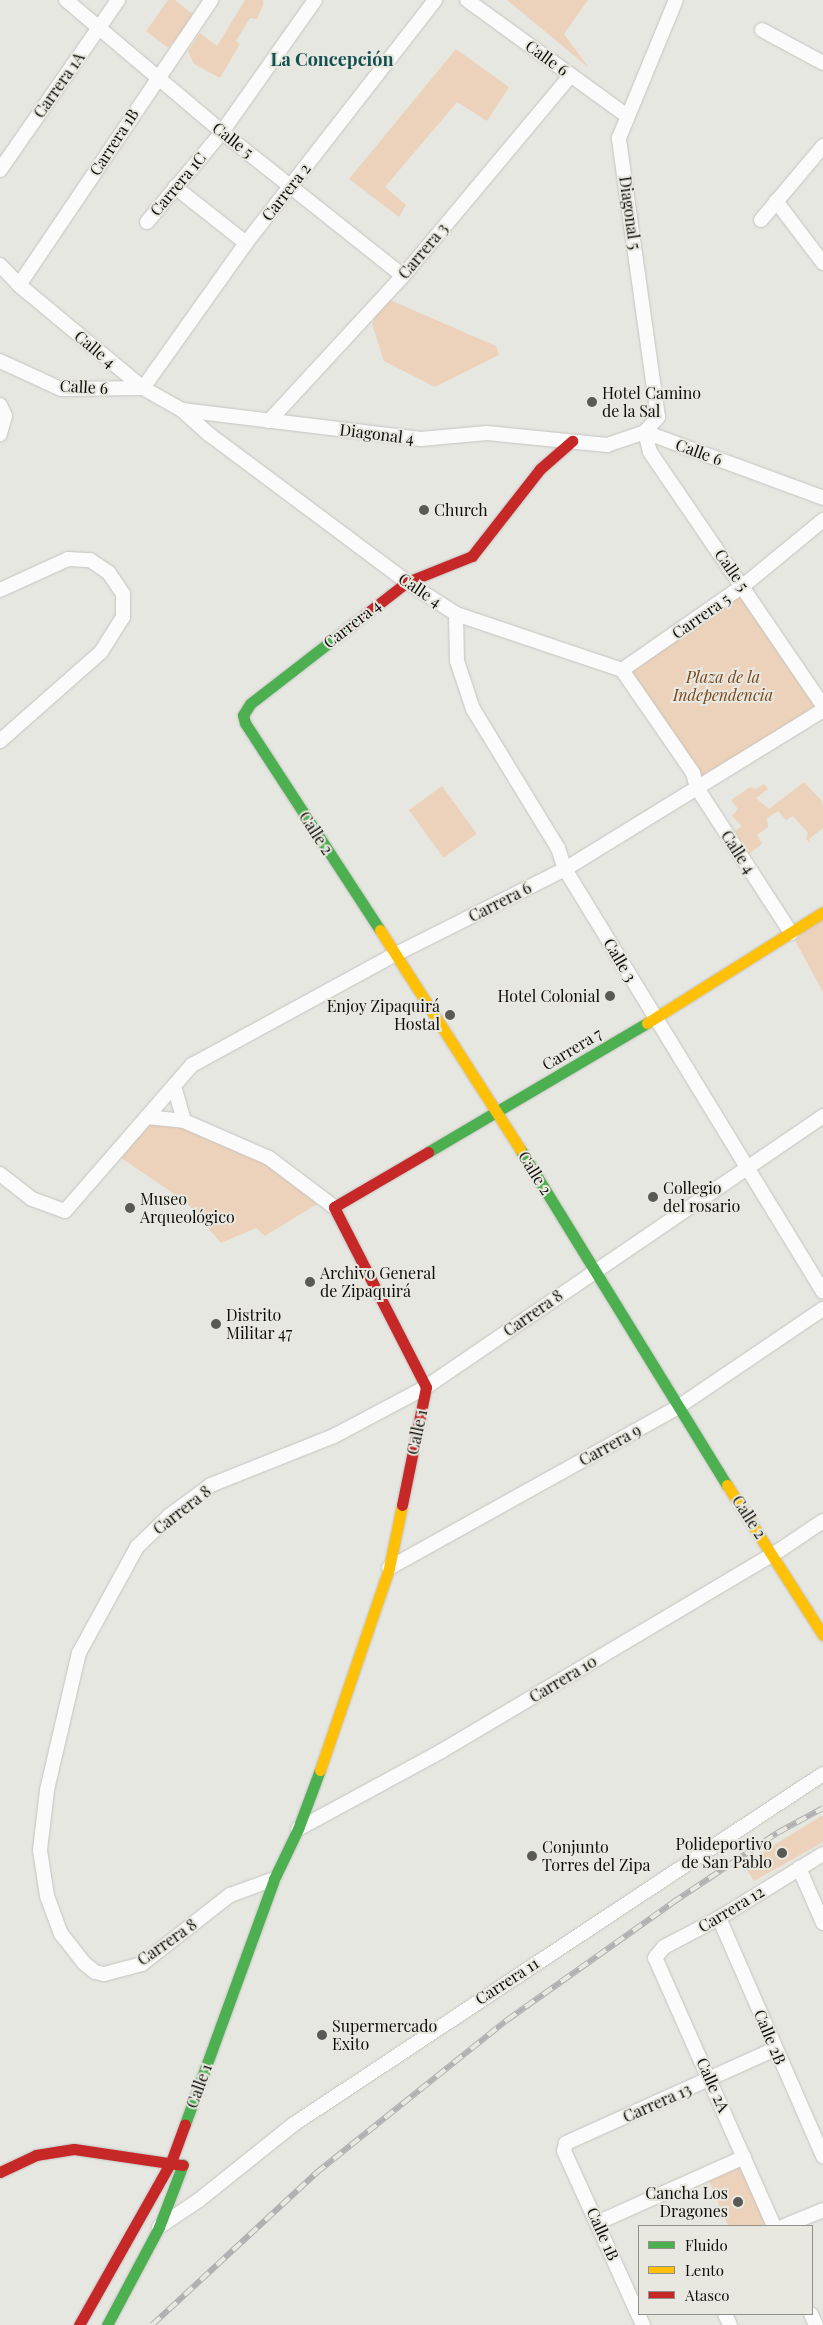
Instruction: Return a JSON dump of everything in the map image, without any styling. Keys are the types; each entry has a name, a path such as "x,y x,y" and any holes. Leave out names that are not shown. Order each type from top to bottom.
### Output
{"street":[{"name":"Calle 5","path":"66,0 222,132 292,185 402,276"},
{"name":"Carrera 1A","path":"0,170 118,0"},
{"name":"Carrera 1B","path":"19,285 157,76 210,0"},
{"name":"Carrera 1C","path":"147,222 222,132 315,0"},
{"name":"Carrera 2","path":"142,388 246,243 435,0"},
{"name":"Calle 6","path":"466,0 627,116"},
{"name":"Diagonal 5","path":"645,432 658,417 619,138 676,0"},
{"path":"762,30 823,62"},
{"name":"Carrera 3","path":"269,420 402,276 571,75"},
{"path":"761,220 823,146"},
{"path":"175,187 246,243"},
{"path":"776,201 823,263"},
{"name":"Calle 4","path":"0,265 19,285 142,388 182,410 210,435 407,582 456,614 622,670 693,772 696,788 791,933"},
{"name":"Calle 6","path":"0,361 61,388 142,388"},
{"path":"0,405 5,416 0,434"},
{"name":"Diagonal 4","path":"182,410 421,439 487,433 572,441"},
{"name":"Calle 5","path":"645,432 650,452 823,706"},
{"name":"Calle 6","path":"645,432 823,498"},
{"path":"572,441 607,445 645,432"},
{"name":"Carrera 4","path":"243,715 250,704 407,582 472,556 540,469 572,441"},
{"name":"Carrera 5","path":"622,670 743,586 823,520"},
{"path":"0,590 68,559 90,560 109,573 123,594 123,617 101,652 0,741"},
{"name":"Calle 3","path":"456,614 457,661 473,709 558,848 565,869 746,1170 823,1292"},
{"name":"Carrera 6","path":"0,1174 32,1199 65,1211 192,1065 396,954 565,869 823,710"},
{"name":"Calle 2","path":"243,715 245,723 498,1112 678,1408 774,1554 823,1636"},
{"name":"Carrera 7","path":"334,1206 498,1112 656,1018 823,912"},
{"path":"174,1086 184,1121"},
{"name":"Carrera 8","path":"274,1879 230,1895 142,1964 104,1974 95,1972 84,1963 61,1934 47,1896 40,1850 47,1790 78,1653 137,1547 169,1516 211,1485 334,1436 426,1387 823,1116"},
{"name":"Calle 1","path":"79,2325 164,2180 274,1879 297,1833 353,1680 388,1568 426,1387 334,1206 269,1158 184,1121 147,1117"},
{"name":"Carrera 9","path":"388,1568 678,1408 823,1309"},
{"name":"Carrera 10","path":"297,1833 440,1752 774,1554 823,1520"},
{"name":"Carrera 11","path":"158,2227 199,2200 294,2124 823,1774"},
{"name":"Calle 1","path":"107,2325 158,2227 173,2192 285,1884 297,1833"},
{"name":"Carrera 12","path":"664,1947 719,1918 823,1854"},
{"path":"799,1868 823,1923"},
{"name":"Calle 2B","path":"719,1918 775,2049 819,2134 823,2156"},
{"name":"Calle 2A","path":"664,1947 655,1958 774,2225"},
{"name":"Carrera 13","path":"566,2143 710,2080 775,2049"},
{"name":"Calle 1B","path":"566,2143 564,2151 635,2292 638,2304"},
{"path":"0,2172 36,2155 74,2149 183,2165"},
{"path":"599,2222 744,2157"},
{"path":"164,2180 173,2192 186,2200 199,2200"},
{"path":"786,2225 823,2210"}],"green space":[{"path":"168,0 175,0 195,16 168,48 146,31"},
{"path":"245,0 263,0 263,5 257,19 250,18 236,41 240,44 220,78 194,64 188,51 200,33 217,46"},
{"path":"507,0 588,0 564,34 589,68"},
{"path":"456,49 509,87 487,121 457,102 385,187 406,205 399,217 349,179"},
{"path":"390,300 496,346 499,355 435,387 384,361 372,324 376,315"},
{"name":"Plaza de la Independencia","path":"745,592 819,702 702,781 628,671"},
{"path":"804,782 822,801 823,808 823,828 809,839 811,844 806,839 808,833 793,816 786,820 778,811 767,818 768,827 757,835 762,844 745,857 730,835 742,826 732,816 738,809 731,800 750,787 756,789 764,784 768,789 756,798 769,809"},
{"path":"442,786 477,834 444,858 409,810"},
{"path":"823,912 823,992 791,933"},
{"path":"180,1123 267,1162 317,1204 265,1236 256,1228 221,1243 185,1201 121,1158 150,1124"},
{"name":"Polideportivo de San Pablo","path":"823,1815 823,1842 754,1881 743,1864"},
{"name":"Cancha Los Dragones","path":"740,2167 768,2223 763,2225 728,2225 709,2181"}],"railway":[{"path":"152,2325 316,2173 507,2020 672,1903 777,1833 823,1808"}],"traffic: fast":[{"path":"353,624 250,704 243,715 245,723 380,930"},
{"path":"428,1152 647,1023"},
{"path":"520,1149 727,1485"},
{"path":"185,2124 274,1879 298,1829 320,1770"},
{"path":"107,2325 159,2227 183,2164"}],"traffic: slow":[{"path":"647,1023 823,912"},
{"path":"380,930 520,1149"},
{"path":"727,1485 823,1635"},
{"path":"320,1770 389,1568 402,1505"}],"traffic: jam":[{"path":"353,624 407,582 472,556 540,469 572,441"},
{"path":"402,1505 426,1387 334,1207 428,1152"},
{"path":"79,2325 171,2162 185,2124"},
{"path":"0,2172 36,2155 74,2149 183,2165"}],"place":[{"name":"Hotel Camino de la Sal","path":"592,402"},
{"name":"Church","path":"424,510"},
{"name":"Hotel Colonial","path":"610,996"},
{"name":"Enjoy Zipaquirá Hostal","path":"450,1015"},
{"name":"Collegio del rosario","path":"653,1197"},
{"name":"Museo Arqueológico","path":"130,1208"},
{"name":"Archivo General de Zipaquirá","path":"310,1282"},
{"name":"Distrito Militar 47","path":"216,1324"},
{"name":"Polideportivo de San Pablo","path":"782,1853"},
{"name":"Conjunto Torres del Zipa","path":"532,1856"},
{"name":"Supermercado Exito","path":"322,2035"},
{"name":"Cancha Los Dragones","path":"738,2202"}],"district":[{"name":"La Concepción","path":"332,59"}]}
